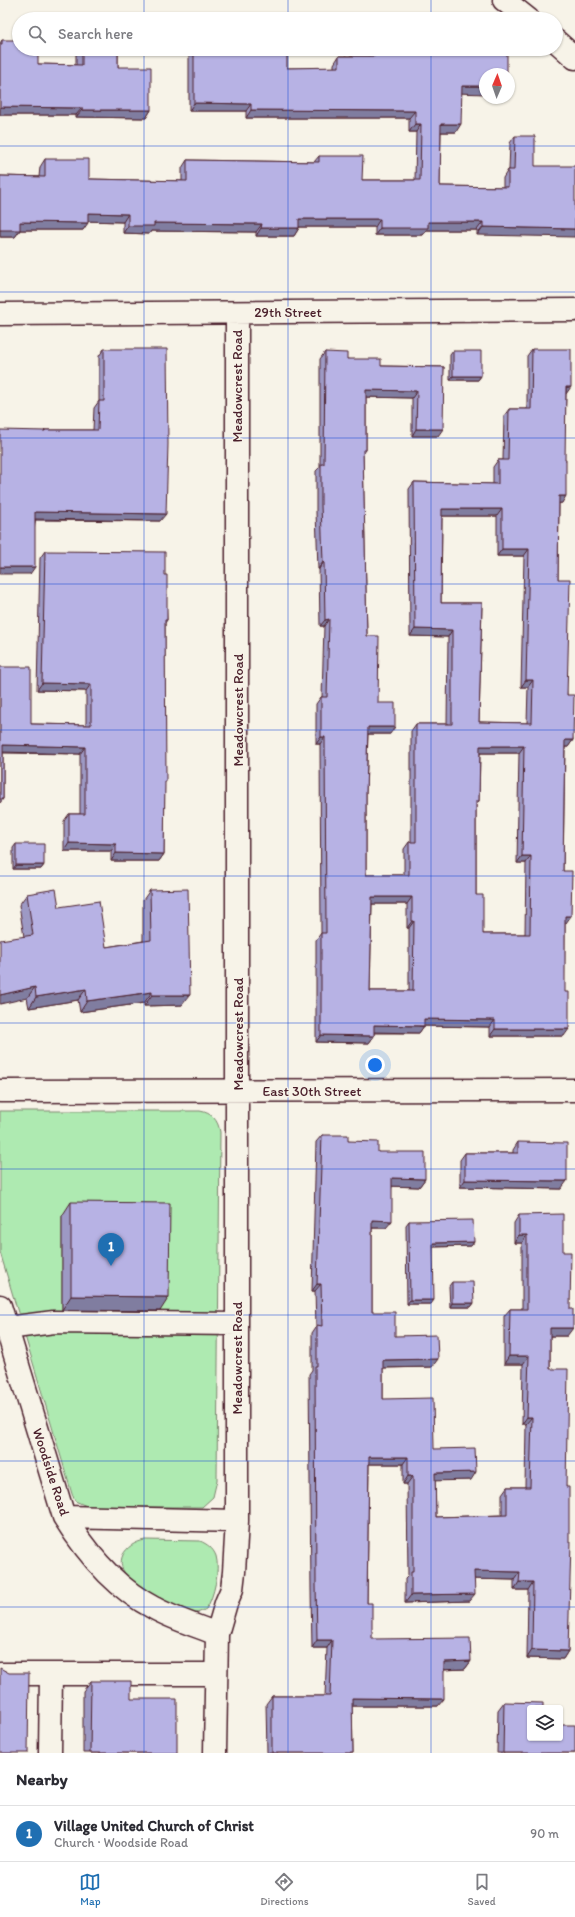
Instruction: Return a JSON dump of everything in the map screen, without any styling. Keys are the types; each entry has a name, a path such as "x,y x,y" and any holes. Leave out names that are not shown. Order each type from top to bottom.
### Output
{"street":[{"path":"504,0 519,12"},
{"path":"563,47 575,58"},
{"name":"29th Street","path":"0,314 575,310"},
{"name":"Meadowcrest Road","path":"216,1753 217,1634 226,1603 232,1589 237,1521 237,313"},
{"name":"East 30th Street","path":"0,1091 575,1090"},
{"name":"Woodside Road","path":"0,1306 64,1517 81,1545 101,1568 125,1589 154,1608 217,1634"},
{"path":"7,1328 54,1322 237,1324"},
{"path":"64,1517 237,1521"},
{"path":"0,1674 216,1674"},
{"path":"50,1753 51,1674"}],"green space":[{"path":"0,1111 200,1111 208,1113 214,1118 218,1124 220,1132 217,1480 213,1497 202,1507 89,1507 75,1501 0,1252","holes":["62,1216 160,1216 160,1316 62,1315"]},
{"path":"145,1540 200,1541 207,1545 215,1553 217,1562 216,1583 212,1598 206,1609 196,1613 187,1612 160,1599 130,1579 122,1567 121,1561 123,1555 131,1546"}],"building":[{"path":"2,40 12,40 12,56 38,56 38,64 82,65 82,56 118,56 118,67 151,67 151,110 82,110 82,108 0,107 0,44 2,44"},
{"path":"194,56 287,56 287,68 339,67 339,56 507,56 507,68 479,68 479,86 462,86 461,124 441,124 440,186 508,187 508,170 514,170 515,136 535,136 535,166 575,166 575,229 483,227 483,222 428,222 428,228 380,228 380,219 299,219 299,228 261,228 262,224 154,223 154,226 128,226 128,214 88,213 88,223 20,222 20,230 0,230 0,176 45,177 45,159 89,159 89,179 187,181 187,160 319,162 319,156 363,156 362,180 420,180 421,124 415,124 415,111 251,110 251,104 194,103"},
{"path":"104,349 167,349 168,444 166,514 35,512 35,567 0,567 0,430 98,430 99,401 104,401"},
{"path":"532,349 571,349 571,387 566,387 566,496 559,496 558,579 570,579 567,695 574,695 573,740 565,740 564,797 563,871 572,871 571,916 565,916 565,992 569,992 569,1029 495,1029 495,1020 424,1019 424,1026 374,1025 374,1036 321,1035 321,933 326,933 325,737 321,737 321,697 327,697 329,619 325,620 321,505 321,464 324,464 325,352 347,353 347,359 381,359 381,366 444,367 443,429 416,429 417,391 366,390 366,450 363,450 367,636 379,636 378,703 395,703 395,727 368,727 366,875 409,875 409,842 416,842 416,724 452,724 452,630 415,629 414,482 498,484 498,460 508,460 509,409 531,409","holes":["442,509 502,509 502,549 529,549 526,680 533,680 532,723 479,722 482,603 441,603","480,746 524,746 522,856 531,856 530,934 483,934 483,895 476,895 476,801 479,801","372,897 412,897 412,921 414,921 413,991 370,991"]},
{"path":"453,351 481,351 481,376 453,376"},
{"path":"45,551 165,552 165,575 167,575 167,620 165,620 166,782 164,854 116,853 116,844 69,843 69,814 85,814 85,747 3,745 3,799 0,799 0,667 31,667 31,724 91,725 91,684 42,683"},
{"path":"16,844 44,844 44,865 16,865"},
{"path":"56,889 59,907 99,901 106,947 151,940 150,890 188,889 190,995 152,995 152,992 87,1001 86,989 36,997 35,987 0,995 0,940 33,935 27,894"},
{"path":"322,1135 348,1135 348,1141 378,1142 378,1152 425,1152 425,1179 392,1178 392,1221 372,1220 372,1312 395,1312 395,1336 437,1335 438,1359 383,1360 383,1399 433,1398 434,1449 475,1448 476,1472 435,1473 436,1517 507,1515 507,1487 530,1487 532,1417 527,1417 529,1356 509,1356 510,1309 527,1309 527,1235 519,1235 519,1215 563,1214 563,1252 571,1252 570,1309 573,1309 573,1328 550,1328 550,1369 568,1369 566,1487 569,1487 569,1542 571,1542 568,1651 532,1650 533,1582 519,1582 520,1572 474,1571 475,1594 411,1595 411,1572 413,1572 413,1476 408,1476 408,1457 369,1457 367,1603 372,1603 372,1639 470,1638 471,1661 444,1662 444,1699 352,1698 353,1753 272,1753 272,1696 330,1696 332,1640 317,1640 316,1584 315,1366 317,1366 317,1325 322,1326 321,1284 317,1284"},
{"path":"518,1142 567,1143 567,1181 465,1180 465,1153 518,1153"},
{"path":"71,1202 170,1203 169,1297 71,1296"},
{"path":"473,1220 474,1242 433,1243 434,1300 410,1300 409,1221"},
{"path":"452,1282 473,1282 474,1303 452,1303"},
{"path":"0,1668 9,1673 29,1673 28,1753 0,1753"},
{"path":"91,1681 131,1681 131,1699 177,1699 177,1753 90,1753"},
{"path":"504,1702 543,1703 543,1705 527,1705 527,1741 563,1741 563,1725 575,1725 575,1753 503,1753"}],"place":[{"name":"Village United Church of Christ","path":"111,1266"}]}
